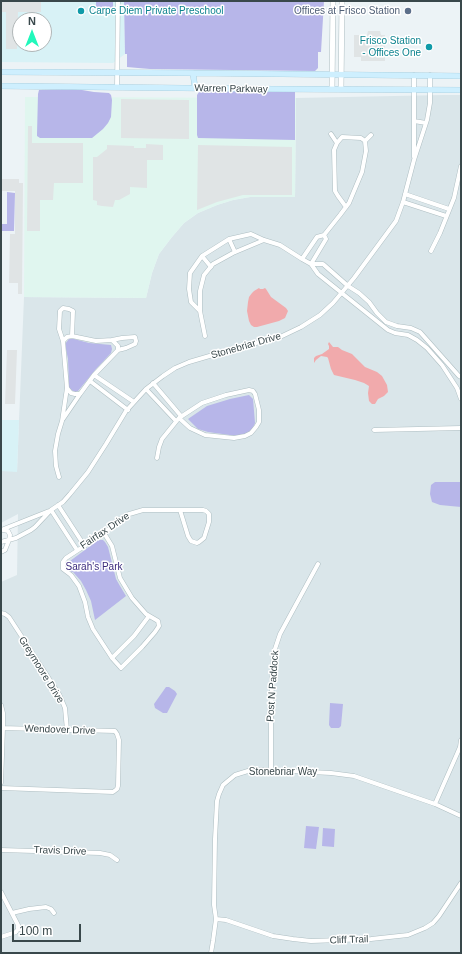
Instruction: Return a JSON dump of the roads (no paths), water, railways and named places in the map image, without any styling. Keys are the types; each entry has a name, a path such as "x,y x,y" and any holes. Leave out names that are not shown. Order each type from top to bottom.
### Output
{"main road":[{"name":"Warren Parkway","path":"1,72 461,76"},
{"path":"193,73 195,88"},
{"name":"Warren Parkway","path":"1,86 461,90"}],"street":[{"path":"117,87 118,1"},
{"path":"332,89 333,1"},
{"path":"341,89 342,1"},
{"name":"Stonebriar Drive","path":"414,75 414,160"},
{"name":"Stonebriar Drive","path":"1,542 23,535 31,530 70,494 88,472 128,410 153,383 175,368 189,362 278,338 301,328 320,315 333,303 348,286 396,221 426,123 430,102 430,75"},
{"path":"414,121 426,123"},
{"path":"331,134 337,143"},
{"path":"365,142 371,135"},
{"path":"302,259 316,237 324,235 346,207 349,203 362,172 366,151 365,142 361,138 342,137 334,150 335,190 346,207"},
{"path":"431,250 440,233 454,198 461,166"},
{"path":"405,194 449,209"},
{"path":"403,202 446,216"},
{"path":"200,311 191,302 189,289 190,273 202,256 229,239 251,234 280,245 311,264 318,274 341,294 388,330 395,333 408,335 417,340 427,348 442,365 457,388 461,399"},
{"path":"311,264 326,239 324,235"},
{"path":"229,239 235,252"},
{"path":"205,336 200,311 200,291 204,275 213,264 235,252 264,240"},
{"path":"202,256 211,267"},
{"path":"311,264 323,264 369,302 386,322 397,326 411,328 420,332 459,376 461,376"},
{"path":"59,477 56,466 55,451 62,421 67,388 63,341 59,329 60,311 63,308 73,311 72,336"},
{"path":"62,421 94,375 118,350 135,344 136,341 135,337 112,340 96,340 72,336 67,337 63,341"},
{"path":"112,340 118,346 118,350"},
{"path":"94,375 134,402"},
{"path":"90,381 128,410"},
{"path":"153,383 179,419"},
{"path":"67,388 71,393 80,394"},
{"path":"146,389 179,419 190,428 205,435 234,438 245,436 251,433 259,422 259,410 253,391 249,390 226,395 202,403 179,419 162,439 158,447 157,458"},
{"path":"374,430 461,428"},
{"path":"58,505 84,545"},
{"path":"51,510 77,550"},
{"name":"Stonebriar Drive","path":"2,530 51,510"},
{"name":"Fairfax Drive","path":"112,658 93,629 79,586 62,567 63,562 66,558 104,533 126,515 143,510 180,510 203,510 206,511 209,514 209,522 204,538 199,542 197,543 191,541 188,536 180,510"},
{"name":"Stonebriar Drive","path":"2,530 8,532 10,535 9,540"},
{"path":"104,533 112,546 120,578 132,598 149,616 158,621 159,626 121,668 112,658 134,636 149,616"},
{"path":"1,552 5,550 9,540"},
{"name":"Post N Paddock","path":"271,770 274,652 280,634 318,564"},
{"name":"Greymoore Drive","path":"3,614 9,618 59,694 65,708 67,730"},
{"path":"1,705 1,783"},
{"name":"Wendover Drive","path":"1,788 113,792 118,786 119,740 114,731 2,728"},
{"path":"435,804 460,747 461,740"},
{"name":"Stonebriar Way","path":"211,953 216,919 214,906 217,801 223,785 235,774 251,770 271,770 318,772 354,776 435,804 461,816"},
{"name":"Travis Drive","path":"1,850 100,853 110,855 117,860"},
{"name":"Cliff Trail","path":"216,919 226,920 273,936 311,941 408,936 432,923 439,916 461,883"},
{"path":"1,892 18,925 16,932 1,937"},
{"path":"12,913 29,908 46,907 51,908 54,913"}],"place":[{"name":"Carpe Diem Private Preschool","path":"81,11"},
{"name":"Offices at Frisco Station","path":"408,11"},
{"name":"Frisco Station - Offices One","path":"429,47"}],"park label":[{"name":"Sarah's Park","path":"94,567"}]}
